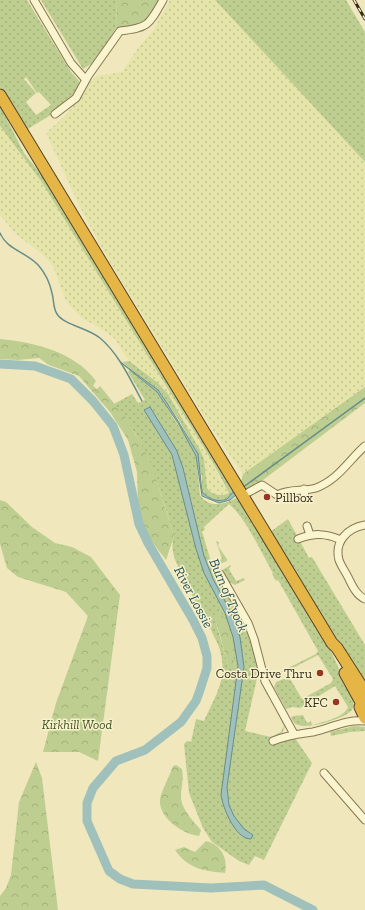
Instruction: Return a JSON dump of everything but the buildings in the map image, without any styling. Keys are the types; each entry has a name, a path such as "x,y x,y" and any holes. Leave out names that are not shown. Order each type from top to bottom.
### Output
{"highway":[{"path":"0,95 243,491 332,643 337,648 362,688 365,689"},
{"path":"332,643 334,653 362,701 365,719"}],"street":[{"path":"34,0 71,63 86,80"},
{"path":"55,114 76,98 86,80 120,31 141,29 152,20 163,0"},
{"path":"243,491 262,485 277,495 285,491 317,488 341,472 365,446"},
{"path":"304,489 305,498"},
{"path":"365,525 349,531 341,540 338,552 340,562 357,593 365,598"},
{"path":"306,526 310,535"},
{"path":"298,539 310,535 328,534 341,540"},
{"path":"220,574 248,623 254,639 265,681 294,734"},
{"path":"273,741 294,734 314,732 347,720 356,714 362,701"},
{"path":"347,720 365,719"},
{"path":"324,773 365,820"}],"shaded area":[{"path":"170,0 215,0 365,162 365,387 243,474 212,429 104,252 80,207 46,133 67,114 89,83 97,76 122,72 140,45 153,31"},
{"path":"0,126 41,181 212,461 220,479 229,493 225,495 215,494 207,488 204,459 163,387 129,361 115,339 82,318 72,308 65,299 53,266 42,254 16,234 0,215"}],"green space":[{"path":"0,0 27,0 71,72 79,81 79,88 62,106 26,130 0,87","holes":["26,77 37,93 39,92 51,105 36,115 26,102 36,93 24,79"]},
{"path":"41,0 117,0 116,28 96,61 83,69"},
{"path":"117,0 159,0 151,15 144,23 116,28"},
{"path":"215,0 346,0 365,32 365,162"},
{"path":"0,106 24,153 47,182 234,491 227,498 223,500 214,500 202,492 202,477 192,443 178,419 161,393 122,362 129,361 158,383 168,394 204,459 207,488 217,495 229,493 212,461 41,181 0,126"},
{"path":"0,339 13,340 53,350 77,363 96,381 93,386 97,389 100,386 125,417 152,466 174,536 166,560 147,535 138,509 137,472 128,440 110,412 79,376 49,365 39,358 18,360 0,359"},
{"path":"130,370 157,392 185,436 196,456 200,495 208,502 217,504 236,498 236,495 329,647 354,703 352,710 347,714 334,720 310,726 297,725 291,718 293,716 303,715 307,723 311,721 312,725 337,717 346,711 348,707 335,686 300,708 293,707 286,709 274,687 276,682 289,677 302,699 331,683 333,679 318,655 291,669 280,672 316,654 318,651 278,580 276,581 272,574 273,573 242,518 229,504 204,527 205,530 202,531 214,572 248,630 258,671 268,694 267,695 258,674 245,731 271,737 281,732 284,726 275,707 285,726 282,734 272,738 295,738 312,763 264,860 255,856 249,865 239,861 212,842 203,828 189,793 184,744 187,741 191,742 196,719 204,721 217,694 222,676 222,658 207,618 200,619 201,615 174,558 172,544 174,536 163,500 144,450 126,419 114,404 132,394 138,403 145,400 128,372","holes":["216,623 230,641 235,668 228,665"]},
{"path":"365,387 365,403 247,492 241,482 243,474"},
{"name":"Kirkhill Wood","path":"0,500 6,502 32,527 55,543 72,547 91,557 120,595 98,761 79,752 43,752 56,703 88,616 66,592 18,577 7,568 0,544"},
{"path":"288,519 309,558 312,557 365,645 365,684 270,532"},
{"path":"216,541 219,542 218,546 227,559 227,561 219,564 218,561 222,559"},
{"path":"231,565 229,569 236,581 244,578 245,580 235,585 229,582 222,570"},
{"path":"221,611 229,629 235,668 231,669 228,665 214,614"},
{"path":"354,726 365,727 365,731 331,736 330,732"},
{"name":"Kirkhill Wood","path":"36,762 42,778 58,910 0,910 0,896 6,888 11,875 19,802"},
{"path":"176,765 182,769 183,776 181,797 183,806 188,815 201,830 199,836 185,832 171,822 162,810 160,802 161,795 173,766"},
{"path":"206,841 212,843 223,853 226,863 225,873 197,868 185,861 175,850 184,847 195,852"}],"water":[{"path":"119,361 158,390 167,403 198,454 202,492 208,497 220,501 227,499 234,491 236,495 230,500 219,503 202,496 196,456 178,423 157,392"},
{"path":"150,407 177,451 183,468 204,556 213,579 231,612 240,637 244,667 227,787 229,805 234,816 244,829 253,835 251,839 245,838 235,829 227,815 221,795 238,666 233,637 225,613 204,573 196,549 172,455 144,410"}],"waterway":[{"path":"0,233 7,243 29,257 39,266 50,286 54,307 60,318 95,335 107,344 124,367 142,401"},
{"name":"River Lossie","path":"0,364 35,366 71,379 93,401 113,426 124,455 139,524 148,543 193,620 202,638 207,656 207,668 196,701 181,722 145,750 116,761 93,788 87,803 87,821 109,871 120,879 133,884 211,888 264,885 313,910"},
{"path":"242,488 365,398"}],"railway":[{"path":"354,0 365,19"}],"place":[{"name":"Pillbox","path":"267,497"},
{"name":"Costa Drive Thru","path":"320,673"},
{"name":"KFC","path":"336,702"}],"water label":[{"name":"Burn of Tyock","path":"229,595"}]}
